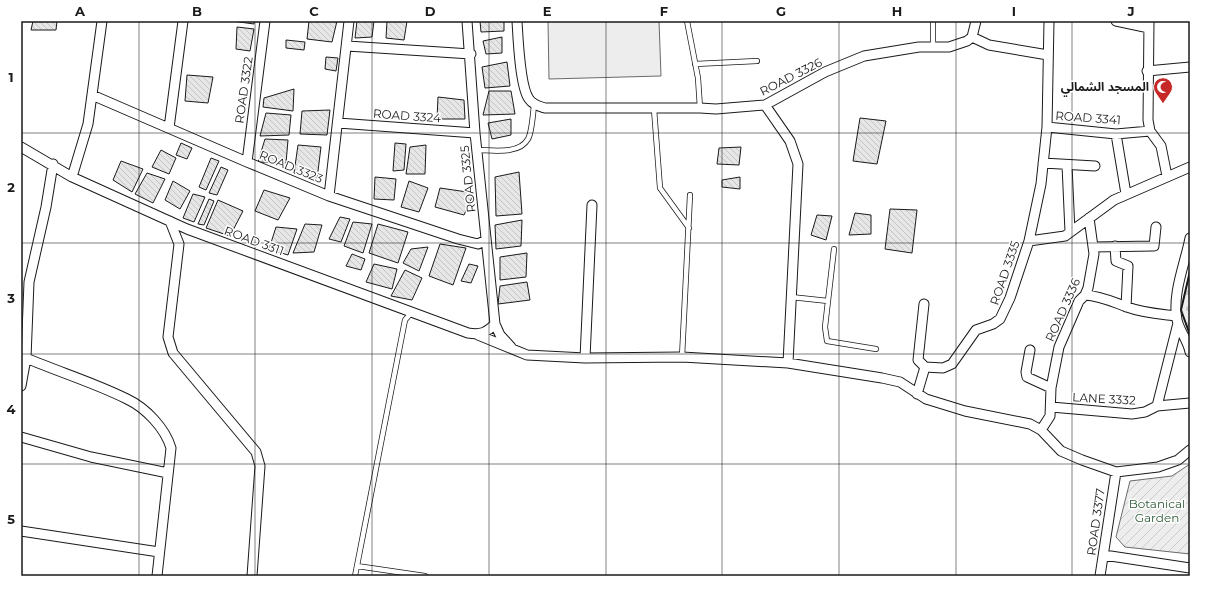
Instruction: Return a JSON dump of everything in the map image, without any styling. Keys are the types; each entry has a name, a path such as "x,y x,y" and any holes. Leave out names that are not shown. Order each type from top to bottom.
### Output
{"street":[{"path":"72,177 88,124 102,21"},
{"path":"169,128 183,21"},
{"name":"ROAD 3322","path":"247,162 265,21"},
{"path":"329,196 349,21"},
{"name":"ROAD 3325","path":"467,21 471,54 474,133 495,324"},
{"path":"517,21 524,86 528,98 534,105"},
{"name":"ROAD 3335","path":"925,367 943,368 952,364 976,330 993,324 1000,319 1010,298 1029,241 1041,184 1047,127 1049,21"},
{"path":"1116,21 1149,24 1147,70 1148,120 1150,131 1161,146 1167,176"},
{"path":"976,24 972,37 989,45 1048,55"},
{"name":"ROAD 3326","path":"534,105 545,108 654,109 716,109 765,105 825,72 864,56 919,47 949,47 968,41 972,37"},
{"path":"347,46 471,54"},
{"path":"1147,70 1190,67"},
{"name":"ROAD 3323","path":"92,95 329,196 458,239 478,244 486,240"},
{"path":"765,105 790,141 798,164 788,364"},
{"name":"ROAD 3324","path":"338,123 474,133"},
{"name":"ROAD 3341","path":"1047,127 1116,134 1150,131"},
{"path":"1116,134 1126,194"},
{"name":"ROAD 3311","path":"21,147 72,177 187,230 468,333 483,333 515,351 527,355 585,358 682,357 788,364 900,382 926,399 965,411 1030,424 1041,430"},
{"path":"1043,163 1095,166"},
{"path":"21,386 26,358 29,282 46,207 52,164"},
{"path":"1067,165 1070,232"},
{"path":"1029,241 1060,238 1114,200 1190,167"},
{"path":"585,358 592,205"},
{"name":"ROAD 3336","path":"1041,430 1048,421 1052,407 1051,388 1059,347 1079,301 1085,295 1093,262 1093,247 1089,218"},
{"path":"170,221 179,244 168,337 173,353 256,452 260,466 252,576"},
{"path":"1093,247 1154,246 1156,227"},
{"path":"1158,406 1174,340 1179,282 1190,238"},
{"path":"1116,246 1116,261 1128,266 1126,307"},
{"path":"1085,295 1110,299 1126,307 1149,313 1176,316 1190,352"},
{"path":"917,394 925,367 918,360 924,304"},
{"path":"483,333 495,324 506,344 515,351"},
{"name":"ROAD 3336","path":"1030,350 1027,377 1051,388"},
{"path":"26,358 128,399 150,416 168,438 171,448 157,576"},
{"name":"LANE 3332","path":"1052,407 1132,414 1145,412 1158,406 1190,403"},
{"path":"1041,430 1061,451 1116,472 1158,467 1178,460 1190,450"},
{"path":"21,436 91,457 168,473"},
{"name":"ROAD 3377","path":"1100,576 1116,472"},
{"path":"21,531 159,552"},
{"path":"1104,555 1190,568"}],"lane":[{"path":"688,21 700,108"},
{"path":"933,21 933,47"},
{"path":"695,64 757,60"},
{"path":"477,150 508,150 519,147 528,139 534,105"},
{"path":"654,109 660,188 689,228"},
{"path":"682,357 690,195"},
{"path":"834,249 825,327 827,341 876,349"},
{"path":"791,297 828,302"},
{"path":"356,576 405,320 412,312"},
{"path":"357,566 425,576"}],"green space":[{"path":"1190,271 1190,335 1181,310"},
{"name":"Botanical Garden","path":"1190,464 1190,554 1125,547 1116,537 1130,481 1172,476"}],"shaded area":[{"path":"548,21 659,21 661,76 549,79"}],"building":[{"path":"33,21 57,21 56,30 31,30"},
{"path":"232,21 254,21 254,24"},
{"path":"309,21 337,21 332,42 307,39"},
{"path":"357,21 374,21 372,37 355,38"},
{"path":"387,21 407,21 404,40 386,38"},
{"path":"480,21 504,21 504,31 481,32"},
{"path":"237,27 254,29 250,51 236,49"},
{"path":"502,37 502,53 486,54 483,41"},
{"path":"286,40 305,42 304,50 286,48"},
{"path":"326,57 338,58 336,71 325,69"},
{"path":"507,62 510,86 485,88 482,67"},
{"path":"187,75 213,77 208,103 185,101"},
{"path":"294,89 293,111 263,107 264,98"},
{"path":"489,91 511,91 515,114 483,115"},
{"path":"438,97 464,100 465,119 437,119"},
{"path":"330,110 327,135 300,134 302,111"},
{"path":"266,113 291,115 289,135 260,136"},
{"path":"860,118 886,121 877,164 853,161"},
{"path":"511,119 511,135 492,139 488,123"},
{"path":"265,139 288,140 286,163 258,162"},
{"path":"181,143 192,148 187,159 176,155"},
{"path":"395,143 406,144 404,170 393,171"},
{"path":"298,145 321,147 317,179 294,173"},
{"path":"426,145 425,174 406,174 410,147"},
{"path":"741,147 739,165 717,164 719,148"},
{"path":"161,150 176,158 169,174 152,167"},
{"path":"211,158 219,161 206,190 199,187"},
{"path":"121,161 143,169 132,192 113,180"},
{"path":"221,167 228,170 217,195 209,193"},
{"path":"519,172 522,214 496,216 495,177"},
{"path":"147,173 165,179 153,203 135,194"},
{"path":"375,177 396,179 394,200 374,199"},
{"path":"740,177 740,189 722,187 722,180"},
{"path":"173,181 190,191 180,209 165,200"},
{"path":"409,181 428,188 419,212 401,207"},
{"path":"440,188 474,193 464,215 435,207"},
{"path":"264,190 290,198 278,220 255,211"},
{"path":"193,194 205,197 194,222 183,218"},
{"path":"209,199 214,201 204,225 198,224"},
{"path":"218,200 243,211 230,236 206,228"},
{"path":"890,209 917,210 912,253 885,249"},
{"path":"855,213 871,215 871,234 849,235"},
{"path":"817,215 832,216 826,240 811,235"},
{"path":"340,217 350,219 341,242 329,239"},
{"path":"522,220 521,246 496,249 495,225"},
{"path":"353,222 372,224 363,253 344,246"},
{"path":"305,224 322,225 314,252 293,253"},
{"path":"378,224 408,232 398,263 369,253"},
{"path":"276,227 297,229 288,255 269,249"},
{"path":"440,244 466,248 453,285 429,276"},
{"path":"428,247 419,271 403,263 411,249"},
{"path":"527,253 526,277 500,280 500,257"},
{"path":"352,254 365,259 361,270 346,266"},
{"path":"374,264 397,269 392,289 366,282"},
{"path":"469,264 478,266 471,283 461,281"},
{"path":"405,270 422,278 412,300 391,296"},
{"path":"527,282 530,300 498,304 500,286"}],"wall":[{"path":"1190,271 1181,310 1190,335"}],"place":[{"name":"المسجد الشمالي","path":"1163,104"}]}
